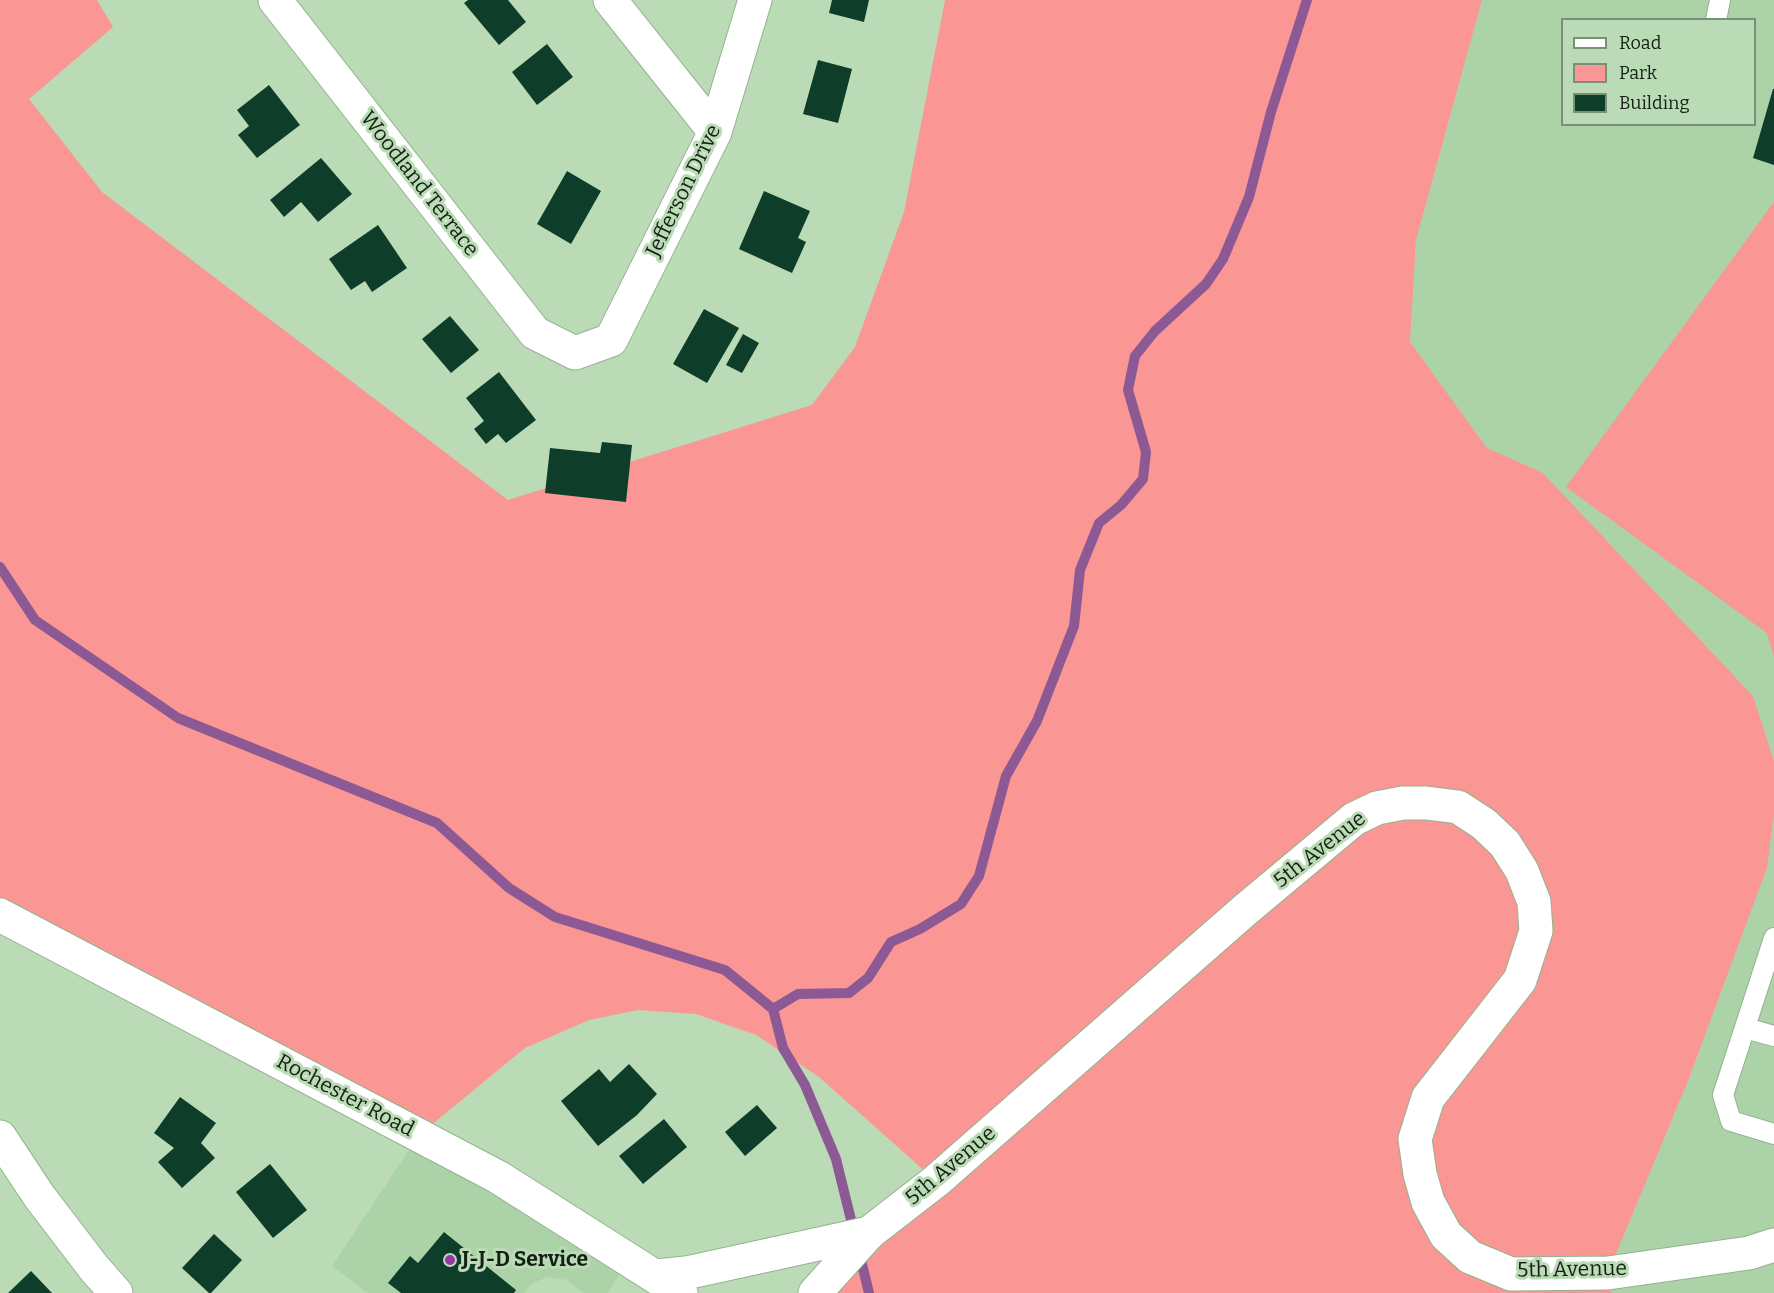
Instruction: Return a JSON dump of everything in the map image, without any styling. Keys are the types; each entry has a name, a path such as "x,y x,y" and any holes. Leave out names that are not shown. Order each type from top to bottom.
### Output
{"street":[{"name":"Woodland Terrace","path":"275,0 535,333 575,353"},
{"path":"610,0 715,132"},
{"name":"Jefferson Drive","path":"575,353 611,340 715,132 755,0"},
{"name":"5th Avenue","path":"815,1293 869,1233 936,1181 1245,910 1354,819 1377,808 1403,803 1426,802 1458,807 1484,824 1505,844 1522,871 1534,902 1536,931 1520,980 1428,1098 1414,1139 1428,1202 1446,1235 1470,1257 1511,1274 1608,1273 1749,1253 1774,1245"},
{"name":"Rochester Road","path":"0,915 498,1177 669,1284"},
{"path":"0,1137 39,1196 116,1293"},
{"path":"669,1284 686,1273 869,1233"}],"lane":[{"path":"1716,18 1720,0"},
{"path":"1774,938 1723,1095 1731,1121 1774,1134"},
{"path":"1745,1028 1774,1036"}],"shaded area":[{"path":"1482,0 1774,0 1774,761 1752,695 1543,473 1487,448 1410,342 1416,240"},
{"path":"1774,814 1774,1293 1611,1293 1608,1273 1688,1081 1767,868"},
{"path":"419,1135 630,1259 607,1293 584,1293 567,1280 547,1277 531,1284 524,1293 368,1293 332,1266"}],"green space":[{"path":"0,0 97,0 113,27 29,99 102,192 508,500 812,405 855,347 904,212 945,0 1482,0 1416,240 1410,342 1487,448 1543,473 1753,696 1774,761 1774,814 1767,868 1688,1081 1608,1273 1611,1293 815,1293 936,1181 819,1077 756,1035 696,1014 638,1010 589,1020 525,1048 419,1135 0,915"},
{"path":"1774,202 1774,657 1767,633 1566,487"}],"building":[{"path":"468,0 508,0 526,22 499,45 464,3"},
{"path":"832,0 869,0 864,22 829,13"},
{"path":"547,44 573,77 537,105 512,72"},
{"path":"818,60 852,69 838,123 803,114"},
{"path":"269,85 300,125 257,158 238,135 249,126 237,110"},
{"path":"1774,89 1774,165 1753,158"},
{"path":"321,158 352,194 318,222 301,202 284,217 270,200"},
{"path":"567,171 601,191 571,244 537,224"},
{"path":"764,191 810,211 798,238 806,242 792,273 739,249"},
{"path":"378,225 407,268 372,292 365,281 351,290 329,259"},
{"path":"704,309 739,328 707,383 673,364"},
{"path":"450,316 479,350 451,373 422,339"},
{"path":"743,334 759,343 742,373 726,365"},
{"path":"499,372 536,420 506,443 498,434 486,444 474,429 484,421 466,398"},
{"path":"602,442 632,445 626,502 545,493 550,448 600,453"},
{"path":"629,1064 657,1094 637,1115 598,1146 561,1101 599,1069 610,1082"},
{"path":"180,1097 216,1123 201,1143 215,1158 182,1188 158,1162 174,1148 154,1133"},
{"path":"757,1105 777,1128 745,1156 725,1132"},
{"path":"664,1119 687,1147 643,1184 619,1156"},
{"path":"270,1164 307,1210 273,1238 236,1192"},
{"name":"J-J-D Service","path":"444,1232 516,1290 514,1293 401,1293 388,1283 410,1256 418,1263"},
{"path":"214,1234 242,1260 209,1293 182,1268"},
{"path":"31,1271 52,1293 8,1293"}],"waterway":[{"path":"773,1009 798,994 849,993 868,978 891,942 920,929 961,904 979,876 1006,776 1037,721 1074,626 1080,570 1099,523 1121,505 1143,479 1146,452 1128,390 1135,356 1155,331 1206,284 1223,259 1249,197 1271,112 1307,0"},
{"path":"0,567 35,620 178,718 437,823 509,888 555,917 725,970 773,1009 783,1048 805,1085 836,1159 854,1232"},
{"path":"859,1252 869,1293"}],"place":[{"name":"J-J-D Service","path":"450,1260"}]}
